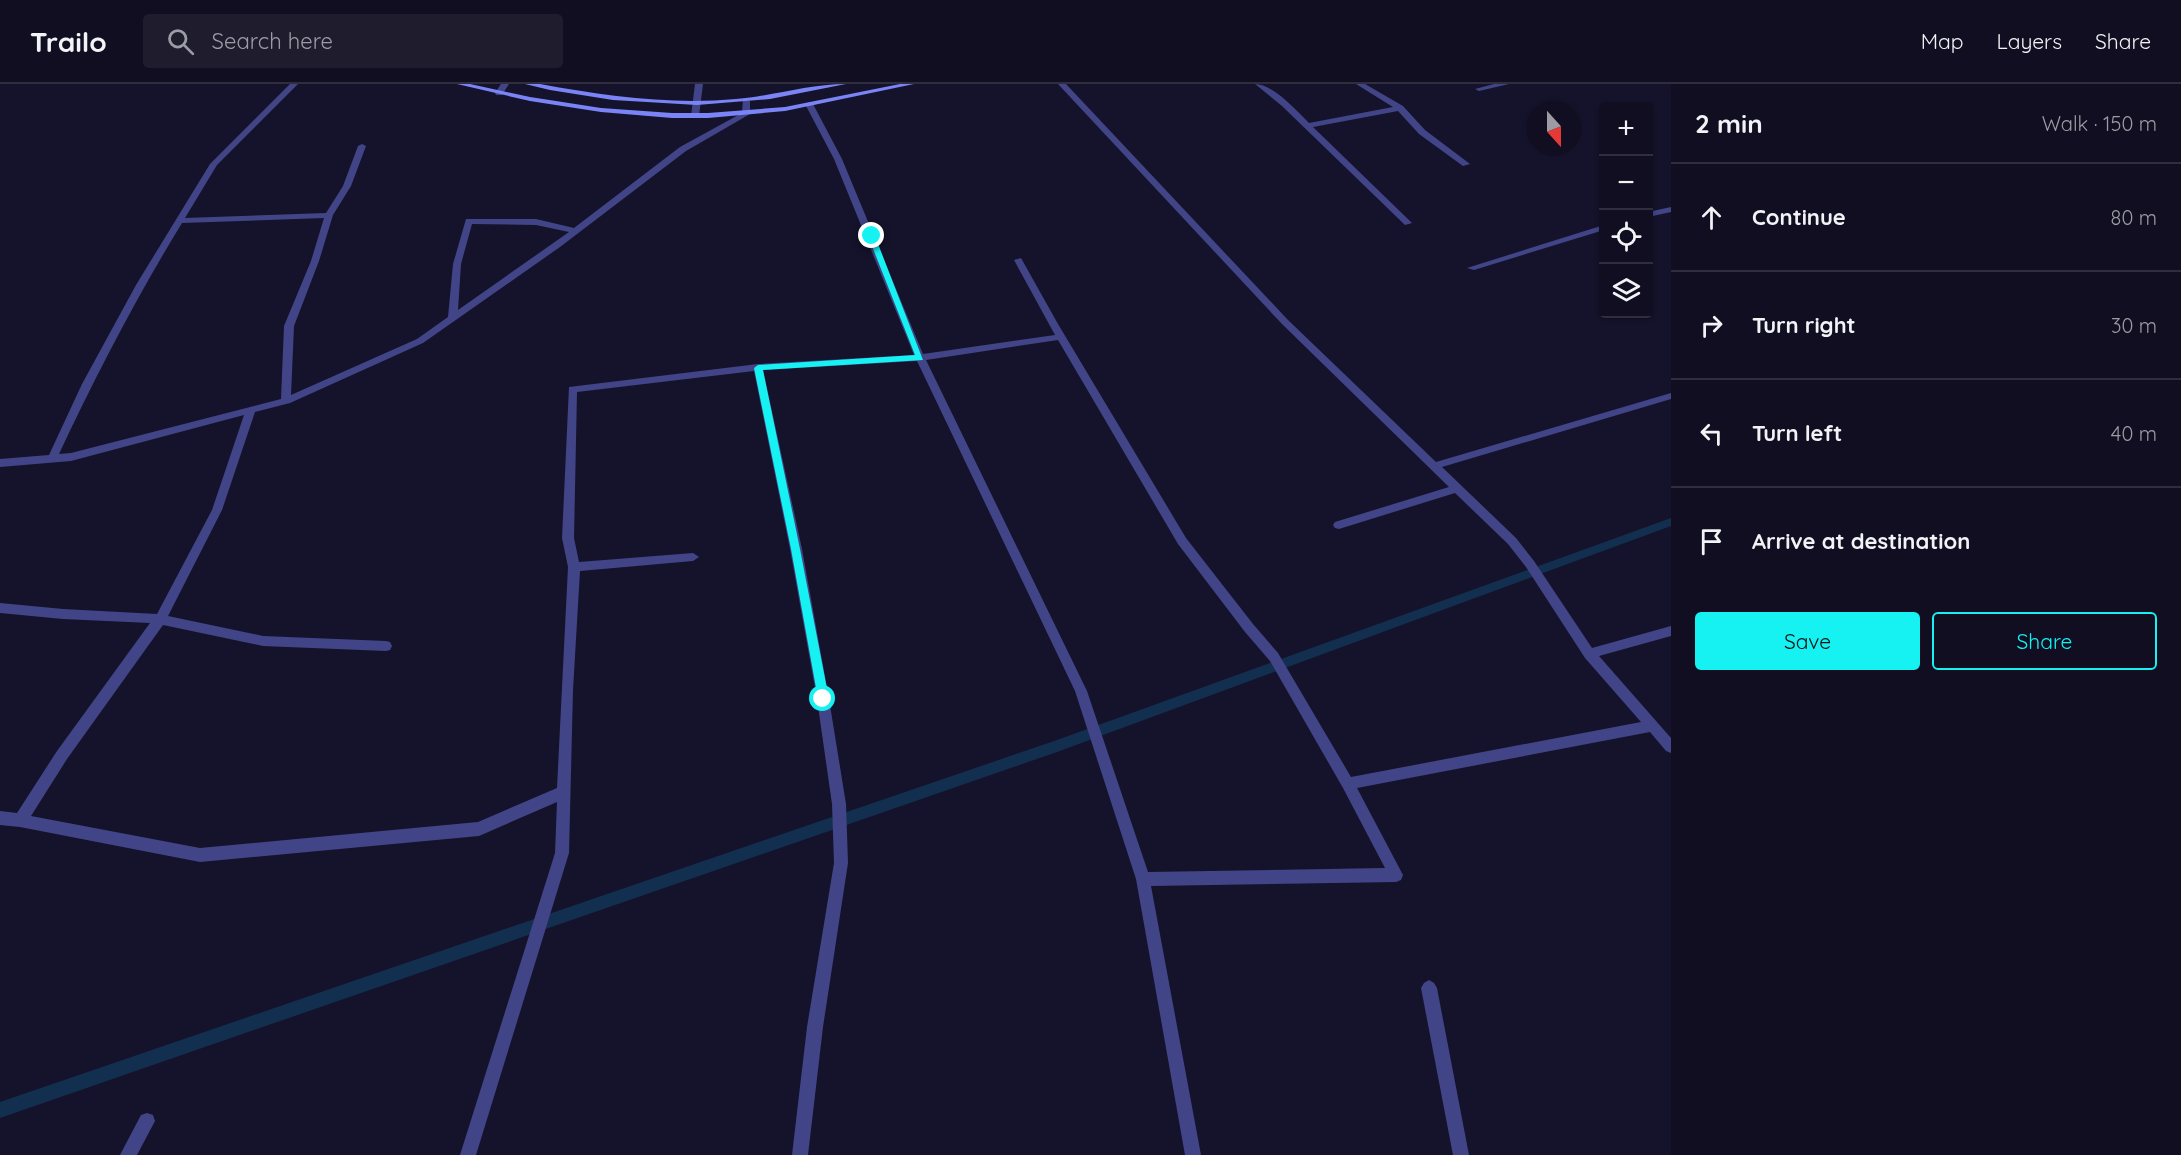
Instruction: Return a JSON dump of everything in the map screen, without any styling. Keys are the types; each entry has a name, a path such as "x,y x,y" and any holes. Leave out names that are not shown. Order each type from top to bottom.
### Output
{"street":[{"path":"52,459 103,354 140,285 214,164 294,84"},
{"path":"461,84 573,106 695,116 746,114 910,84"},
{"path":"500,93 505,84"},
{"path":"529,84 618,98 696,104 746,101 842,84"},
{"path":"695,116 699,84"},
{"path":"1062,84 1285,322 1512,541 1530,564 1589,654 1671,747"},
{"path":"1259,84 1308,126 1408,223"},
{"path":"1360,84 1400,108 1422,132 1466,164"},
{"path":"1479,89 1505,84"},
{"path":"801,92 838,159 872,236 920,358 1081,691 1143,879 1193,1155"},
{"path":"746,101 746,114"},
{"path":"1308,126 1400,108"},
{"path":"0,463 71,458 251,410 285,400 420,341 575,231 683,149 746,114"},
{"path":"285,400 289,326 315,261 329,215 347,186 362,146"},
{"path":"1653,214 1671,209"},
{"path":"179,221 329,215"},
{"path":"453,317 457,264 469,221 536,222 575,231"},
{"path":"1471,268 1599,229"},
{"path":"1018,260 1182,541 1274,657 1348,784 1396,875 1143,879"},
{"path":"468,1155 562,853 574,567 568,538 572,389 758,368 920,358 1061,337"},
{"path":"758,368 796,549 839,804 841,864 815,1027 800,1155"},
{"path":"1434,466 1671,396"},
{"path":"20,820 62,755 160,619 217,510 251,410"},
{"path":"1339,525 1457,488"},
{"path":"574,567 693,557"},
{"path":"0,608 63,615 160,619 263,641 386,646"},
{"path":"1589,654 1671,631"},
{"path":"1348,784 1653,726"},
{"path":"0,818 200,855 479,829 564,792"},
{"path":"1429,988 1461,1155"},
{"path":"128,1155 147,1121"}],"waterway":[{"path":"0,1110 1057,746 1671,522"}],"route":[{"path":"823,699 796,549 758,368 920,358 872,236"}]}
